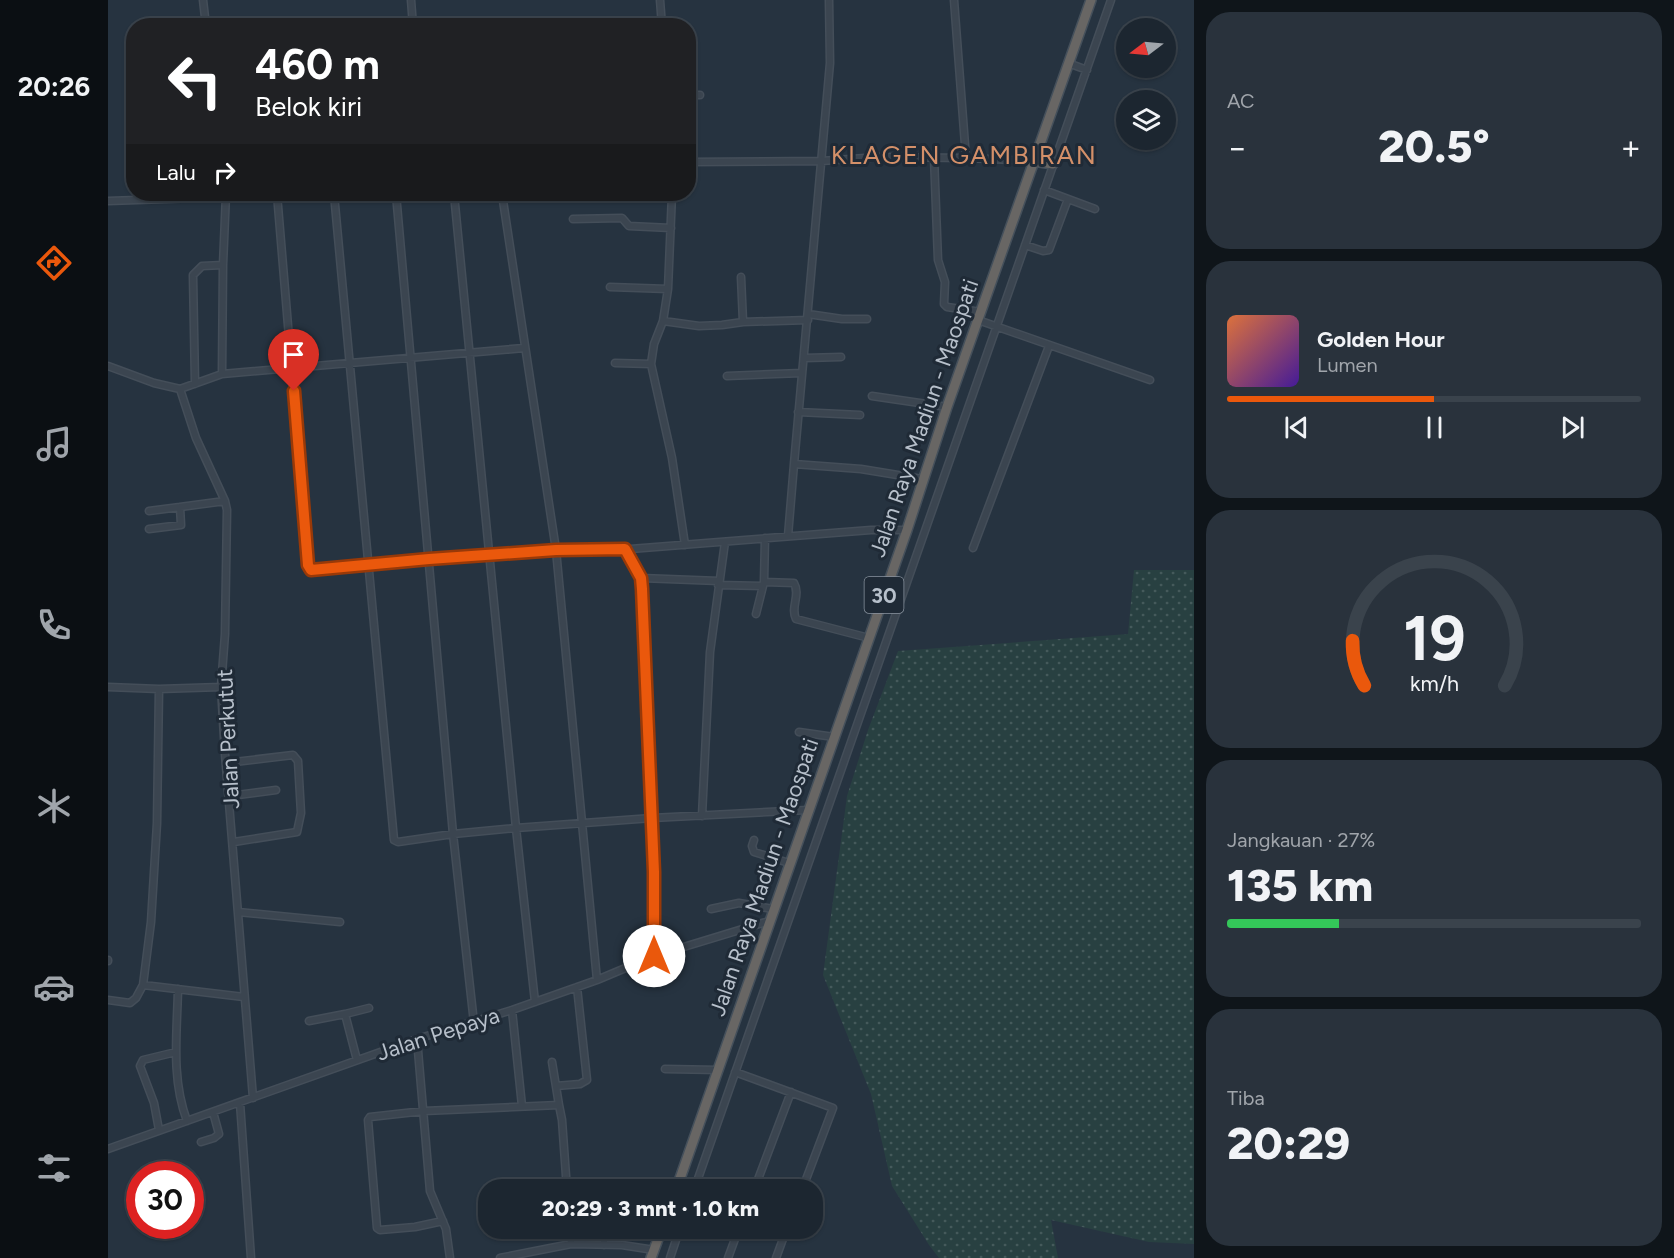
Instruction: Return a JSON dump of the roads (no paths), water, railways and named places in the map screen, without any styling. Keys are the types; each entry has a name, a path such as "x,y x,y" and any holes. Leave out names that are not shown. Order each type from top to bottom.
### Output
{"highway":[{"name":"Jalan Raya Madiun - Maospati","path":"680,1179 907,530 947,407 1091,0"},
{"path":"1033,161 1053,164"},
{"path":"652,1254 658,1239"}],"street":[{"path":"203,0 205,18"},
{"path":"411,0 412,18"},
{"path":"660,0 661,18"},
{"path":"788,537 830,63 829,0"},
{"path":"954,0 966,158"},
{"path":"698,1179 1111,0"},
{"path":"1068,63 1087,70"},
{"path":"696,95 700,95"},
{"path":"696,162 821,161 880,157 1033,161"},
{"path":"934,157 938,260 945,282 944,304 947,307 979,316 997,327 1150,380"},
{"path":"1044,190 1095,209"},
{"path":"1025,244 1043,251 1049,250 1068,199"},
{"path":"108,201 126,200"},
{"path":"222,374 225,201"},
{"path":"278,201 308,565 311,570 369,563 556,550 625,549 872,530 907,530"},
{"path":"335,201 394,840 652,818 808,810"},
{"path":"397,201 453,834 474,1023"},
{"path":"455,201 535,1002"},
{"path":"503,201 556,550 597,980"},
{"path":"672,201 668,289 663,321 654,344 651,363 672,458 685,545"},
{"path":"573,219 622,218 629,226 671,228"},
{"path":"195,384 193,274 202,266 223,264"},
{"path":"741,277 743,322"},
{"path":"610,287 668,289"},
{"path":"663,321 699,326 722,326 808,317 867,319"},
{"path":"973,548 1049,346"},
{"path":"108,366 154,383 180,389 222,374 350,365 524,348"},
{"path":"805,358 841,357"},
{"path":"615,363 651,363"},
{"path":"727,376 802,373"},
{"name":"Jalan Perkutut","path":"180,389 196,438 225,501 228,533 221,687 253,1098"},
{"path":"872,396 947,407"},
{"path":"798,412 860,415"},
{"path":"794,464 861,469 922,479"},
{"path":"149,511 225,501"},
{"path":"149,529 181,525 180,507"},
{"path":"756,614 763,584 765,538"},
{"path":"702,816 710,652 725,542"},
{"path":"625,549 641,578 643,592 652,818 654,956"},
{"path":"641,578 718,583 794,583 798,590 793,614 796,619 869,638"},
{"path":"108,687 159,689 221,687"},
{"path":"108,1000 130,1003 135,1000 143,985 151,922 157,823 159,689"},
{"path":"799,732 834,737"},
{"path":"226,763 293,755 298,761 301,813 299,830 291,834 234,842"},
{"path":"230,796 276,790"},
{"path":"754,840 752,846 754,852 789,863"},
{"path":"711,909 745,902 773,909"},
{"path":"238,912 340,922"},
{"name":"Jalan Pepaya","path":"108,1149 417,1039 535,1002 597,980 654,956 769,921"},
{"path":"143,985 244,997"},
{"path":"556,1086 580,1084 587,1080 577,987"},
{"path":"178,989 176,1052 178,1090 187,1121"},
{"path":"309,1021 369,1008"},
{"path":"512,1010 522,1106"},
{"path":"345,1014 357,1060"},
{"path":"417,1039 431,1196 448,1236 450,1258"},
{"path":"159,1130 154,1103 140,1066 143,1060 176,1052"},
{"path":"552,1062 562,1120 566,1179"},
{"path":"665,1069 718,1070"},
{"path":"735,1072 834,1108 806,1179"},
{"path":"758,1179 791,1092"},
{"path":"240,1103 251,1258"},
{"path":"443,1221 415,1227 380,1230 376,1225 368,1118 373,1115 424,1111 559,1105"},
{"path":"201,1142 219,1134 213,1112"},
{"path":"571,1239 571,1244"},
{"path":"604,1239 604,1245"},
{"path":"670,1258 676,1239"},
{"path":"728,1258 735,1239"},
{"path":"776,1258 783,1239"},
{"path":"500,1258 530,1255 571,1244 604,1245 652,1254"}],"district":[{"name":"KLAGEN GAMBIRAN","path":"964,155"}]}
